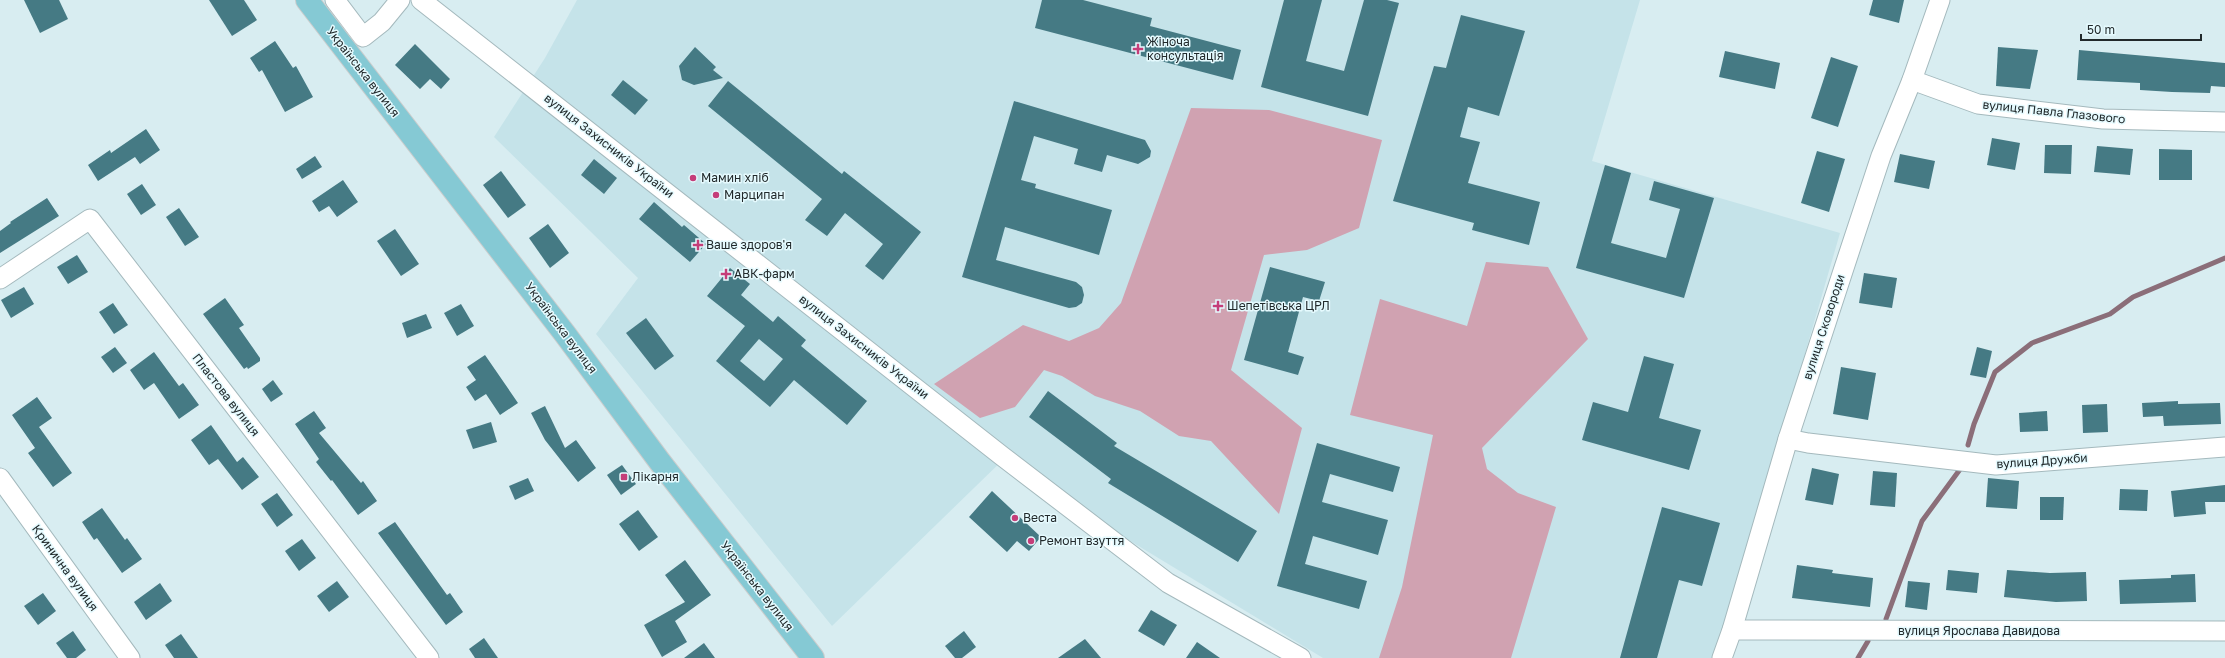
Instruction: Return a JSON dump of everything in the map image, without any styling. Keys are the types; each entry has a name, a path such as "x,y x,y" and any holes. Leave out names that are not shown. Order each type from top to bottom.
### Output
{"main road":[{"name":"Українська вулиця","path":"307,0 565,334 660,462 813,658"}],"street":[{"path":"335,0 363,37 382,22 400,0"},
{"name":"вулиця Захисників України","path":"421,0 1002,456 1168,583 1301,658"},
{"name":"вулиця Сковороди","path":"1722,658 1732,630 1788,439 1881,156 1912,80 1940,0"},
{"name":"вулиця Павла Глазового","path":"1912,80 1978,104 2103,119 2225,122"},
{"name":"Пластова вулиця","path":"0,279 90,219 429,658"},
{"name":"вулиця Дружби","path":"1788,439 1830,446 1996,465 2225,447"},
{"name":"Кринична вулиця","path":"0,478 130,658"},
{"name":"вулиця Ярослава Давидова","path":"1732,630 2225,631"}],"shaded area":[{"name":"Шепетівська ЦРЛ","path":"577,0 1640,0 1592,161 1840,233 1730,612 1712,658 1323,658 1127,539 1010,453 832,626 596,334 638,278 494,137 545,58"},
{"path":"1191,108 1269,110 1382,140 1359,228 1307,250 1264,255 1231,370 1302,428 1279,514 1211,441 1179,436 1140,411 1095,396 1062,376 1044,370 1015,407 980,418 934,384 1023,325 1069,341 1099,328 1121,303"},
{"path":"1486,262 1548,267 1588,339 1482,448 1487,469 1518,493 1556,507 1511,658 1379,658 1402,587 1433,435 1350,415 1380,299 1467,326"}],"building":[{"path":"24,0 59,0 68,19 40,33"},
{"path":"209,0 244,0 257,20 232,36"},
{"path":"1042,0 1083,0 1152,18 1150,26 1241,50 1233,80 1035,28"},
{"path":"1284,0 1322,0 1306,61 1344,71 1364,0 1387,0 1399,3 1368,116 1261,87"},
{"path":"1873,0 1904,0 1899,23 1869,15"},
{"path":"1461,15 1525,31 1499,116 1468,107 1460,137 1480,142 1468,183 1540,202 1529,245 1472,230 1474,223 1393,201 1434,66 1446,68"},
{"path":"275,41 293,68 296,66 313,97 285,112 262,70 259,72 250,58"},
{"path":"415,44 450,79 441,89 430,79 420,89 395,65"},
{"path":"695,47 716,67 713,70 723,78 694,85 682,80 679,66"},
{"path":"1998,47 2038,50 2030,89 1996,86"},
{"path":"2079,50 2225,63 2225,87 2211,86 2210,93 2172,92 2140,90 2140,83 2077,80"},
{"path":"1725,51 1780,63 1775,89 1719,77"},
{"path":"1831,57 1858,66 1838,127 1811,118"},
{"path":"623,80 648,100 635,115 611,95"},
{"path":"728,81 842,174 844,171 921,232 883,280 865,266 883,244 845,213 827,236 805,220 822,199 708,106"},
{"path":"1014,101 1145,140 1151,151 1150,157 1138,164 1107,155 1102,172 1074,164 1078,149 1034,136 1021,180 1036,184 1035,188 1112,210 1099,255 1005,227 996,260 1076,282 1082,287 1084,295 1082,303 1076,307 1069,308 962,277"},
{"path":"146,129 160,150 140,164 135,157 98,181 88,165 110,150 111,153"},
{"path":"1992,138 2020,143 2015,170 1987,165"},
{"path":"2045,145 2072,145 2071,174 2044,173"},
{"path":"2097,146 2133,149 2130,175 2094,172"},
{"path":"2159,149 2192,150 2192,180 2159,180"},
{"path":"1817,151 1845,159 1829,212 1801,203"},
{"path":"1900,154 1935,161 1929,189 1894,182"},
{"path":"315,156 322,167 302,179 296,169"},
{"path":"594,159 617,178 604,194 581,175"},
{"path":"1605,165 1631,173 1611,243 1666,258 1680,209 1649,200 1654,181 1714,198 1684,298 1576,268"},
{"path":"501,171 526,205 508,218 483,185"},
{"path":"343,180 358,202 337,217 329,206 319,212 312,201"},
{"path":"142,184 156,205 141,215 127,194"},
{"path":"47,198 59,216 0,253 0,231 11,223 10,222"},
{"path":"654,202 682,227 684,225 706,244 690,262 639,219"},
{"path":"179,208 199,237 185,246 166,217"},
{"path":"548,224 569,253 550,268 529,238"},
{"path":"395,229 419,264 401,276 377,241"},
{"path":"77,255 88,272 68,284 57,267"},
{"path":"1270,267 1325,282 1319,301 1303,297 1288,352 1304,357 1298,375 1244,360"},
{"path":"730,268 750,284 741,295 773,322 778,316 806,340 801,346 867,401 847,425 794,380 770,407 716,361 745,326 707,296","holes":["759,339 783,359 764,381 740,361"]},
{"path":"1864,273 1897,278 1892,308 1859,303"},
{"path":"24,287 34,304 11,318 1,300"},
{"path":"225,298 244,325 239,328 260,358 260,361 248,369 247,367 244,369 203,314"},
{"path":"113,303 128,325 114,334 99,312"},
{"path":"461,304 474,326 457,336 444,313"},
{"path":"426,314 432,328 407,338 402,323"},
{"path":"646,318 674,356 655,370 626,333"},
{"path":"115,347 127,363 113,373 101,357"},
{"path":"1977,347 1992,351 1986,378 1970,375"},
{"path":"154,352 179,386 183,383 199,405 179,419 154,383 144,390 130,370"},
{"path":"485,355 518,403 500,415 486,394 475,401 466,387 476,380 467,367"},
{"path":"1644,356 1674,364 1659,418 1701,430 1689,470 1582,440 1593,402 1628,412"},
{"path":"1841,367 1876,373 1868,420 1833,414"},
{"path":"273,380 283,394 271,402 262,389"},
{"path":"1048,391 1117,443 1114,446 1257,531 1238,562 1108,483 1111,479 1029,417"},
{"path":"37,397 52,418 39,427 72,473 53,487 28,453 35,448 12,415"},
{"path":"2178,401 2178,404 2220,403 2221,424 2164,426 2163,416 2143,417 2142,403"},
{"path":"2107,404 2108,432 2083,433 2082,405"},
{"path":"545,406 565,448 576,440 596,468 578,482 545,440 531,413"},
{"path":"314,411 326,428 319,433 361,483 363,481 377,501 358,515 332,480 331,481 316,462 319,459 295,424"},
{"path":"2047,411 2048,431 2020,432 2019,413"},
{"path":"491,422 497,442 473,449 466,430"},
{"path":"211,425 237,462 243,457 259,477 242,490 218,459 209,465 191,440"},
{"path":"1317,443 1400,467 1393,492 1330,474 1322,502 1388,520 1378,555 1313,536 1305,564 1367,581 1359,609 1277,586"},
{"path":"622,465 636,484 621,495 607,475"},
{"path":"1812,468 1839,474 1833,505 1805,500"},
{"path":"1873,471 1897,473 1895,507 1870,505"},
{"path":"528,478 534,491 515,500 509,486"},
{"path":"1988,478 2019,481 2017,509 1986,507"},
{"path":"2225,485 2225,502 2205,502 2206,514 2174,517 2171,491"},
{"path":"2120,489 2148,490 2147,511 2119,510"},
{"path":"992,491 1041,537 1029,551 1017,541 1007,552 969,517"},
{"path":"277,493 293,515 277,527 261,504"},
{"path":"2040,497 2064,497 2063,520 2040,520"},
{"path":"1662,507 1720,523 1702,586 1679,580 1657,658 1620,658"},
{"path":"102,508 125,540 127,538 142,559 122,573 97,538 94,540 82,522"},
{"path":"638,510 658,537 639,551 619,524"},
{"path":"395,522 447,595 450,593 463,612 446,625 378,533"},
{"path":"302,539 316,558 299,571 285,551"},
{"path":"685,560 711,595 675,621 687,642 662,657 644,625 685,602 665,575"},
{"path":"1797,565 1833,570 1832,573 1873,578 1870,607 1792,598"},
{"path":"1948,570 1979,573 1977,593 1946,590"},
{"path":"2007,570 2050,573 2086,572 2087,601 2056,602 2004,597"},
{"path":"2195,574 2196,602 2120,604 2119,580 2171,578 2171,575"},
{"path":"337,581 349,597 329,612 317,596"},
{"path":"1908,581 1930,583 1927,610 1905,607"},
{"path":"160,583 172,601 146,620 134,602"},
{"path":"43,593 56,611 38,625 24,606"},
{"path":"1151,610 1177,625 1164,646 1138,631"},
{"path":"73,631 86,650 76,658 67,658 56,643"},
{"path":"964,631 976,647 962,658 955,658 945,646"},
{"path":"181,634 198,658 174,658 165,645"},
{"path":"484,638 498,658 475,658 469,649"},
{"path":"1085,639 1101,658 1058,658"},
{"path":"1197,642 1220,658 1186,658"},
{"path":"704,643 715,658 684,658"}],"waterway":[{"path":"1968,445 1974,424 1995,372 2032,343 2110,314 2133,297 2225,258"},
{"path":"1886,619 1922,521 1961,468"},
{"path":"1858,658 1868,641"}],"place":[{"name":"Жіноча консультація","path":"1138,49"},
{"name":"Мамин хліб","path":"693,178"},
{"name":"Марципан","path":"716,195"},
{"name":"Ваше здоров'я","path":"698,245"},
{"name":"АВК-фарм","path":"726,274"},
{"name":"Шепетівська ЦРЛ","path":"1218,306"},
{"name":"Лікарня","path":"624,477"},
{"name":"Веста","path":"1015,518"},
{"name":"Ремонт взуття","path":"1031,541"}]}
